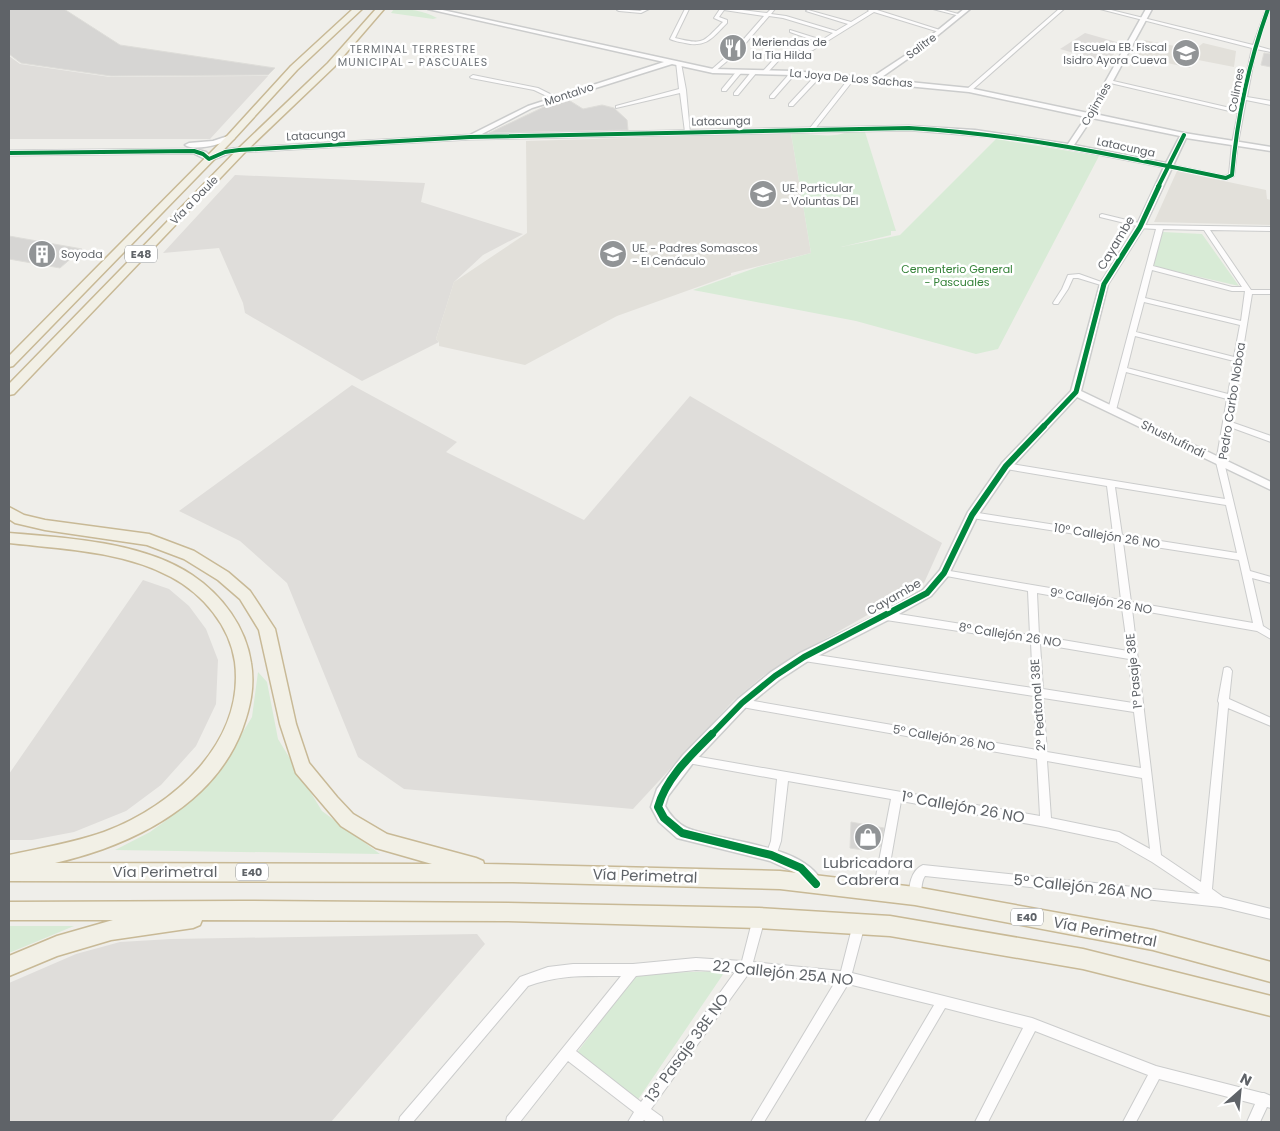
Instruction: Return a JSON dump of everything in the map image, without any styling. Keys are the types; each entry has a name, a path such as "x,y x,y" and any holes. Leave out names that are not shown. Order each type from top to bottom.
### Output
{"highway":[{"name":"Vía a Daule","path":"9,362 231,137 272,90 358,9"},
{"name":"Vía a Daule","path":"9,391 243,149 331,65 380,9"},
{"path":"303,60 300,66 308,70 322,69 331,65"},
{"path":"272,90 280,87 294,86 302,90 302,94"},
{"path":"9,400 39,359"},
{"path":"9,512 20,519 45,525 149,540 189,555 223,576 245,595 267,629 288,724 302,767 331,803 347,820 383,842 494,872"},
{"path":"9,538 68,545 145,560 172,570 194,583 219,608 235,631 244,656 244,682 240,714 218,758 185,794 135,827 85,848 9,864"},
{"name":"Vía Perimetral","path":"9,872 494,872 780,880 915,896 1153,940 1271,972"},
{"path":"9,966 57,946 111,930 241,910"},
{"path":"9,911 508,912 759,918 890,926 1083,959 1271,1006"}],"street":[{"name":"La Joya De Los Sachas","path":"431,9 713,71 793,73 969,90 1184,135 1271,149"},
{"path":"619,10 643,12 646,9"},
{"path":"687,9 672,39 698,45 704,44 725,22 716,17 723,9 769,15 802,22 838,33"},
{"path":"713,71 737,50 773,9"},
{"path":"790,45 809,50 853,24 872,9 941,31"},
{"path":"935,9 960,15"},
{"name":"Salitre","path":"873,80 941,31 967,9"},
{"path":"969,90 1062,9"},
{"path":"1102,9 1271,51"},
{"name":"Cojimíes","path":"1070,146 1090,116 1149,9"},
{"name":"Colimes","path":"1231,177 1254,48 1268,21 1268,9"},
{"path":"808,11 853,24"},
{"path":"792,31 822,42"},
{"path":"765,72 778,58"},
{"path":"675,63 683,90 688,132"},
{"name":"Montalvo","path":"470,137 530,107 554,98 675,63"},
{"path":"736,94 754,72"},
{"path":"724,90 738,73"},
{"path":"772,97 793,73"},
{"path":"791,105 819,75"},
{"path":"473,77 536,89 554,98"},
{"path":"812,129 852,78"},
{"path":"1109,82 1242,112"},
{"path":"618,108 683,90"},
{"path":"1245,98 1271,103"},
{"name":"Latacunga","path":"209,159 225,152 243,149 470,137 812,129 946,129 1007,135 1226,178 1231,177"},
{"name":"Cayambe","path":"816,884 801,868 771,855 682,834 664,818 658,807 662,794 688,759 742,703 775,676 804,657 927,593 944,573 972,515 1006,466 1076,392 1104,284 1140,226 1184,135"},
{"path":"9,153 21,150 195,145 214,143 231,137"},
{"path":"9,147 21,150 194,151 203,154 209,159"},
{"path":"1102,216 1140,226 1271,229"},
{"path":"1112,410 1160,227"},
{"path":"1206,228 1247,291"},
{"path":"1149,267 1232,289 1271,292"},
{"path":"1056,304 1066,289 1070,276 1079,276 1104,284"},
{"name":"Pedro Carbo Noboa","path":"1247,291 1244,324 1220,462 1259,628"},
{"path":"1141,299 1244,324"},
{"path":"1132,333 1238,360"},
{"path":"1123,369 1232,398"},
{"name":"Shushufindi","path":"1076,392 1271,486"},
{"path":"1227,423 1271,439"},
{"path":"1006,466 1230,503"},
{"name":"1° Pasaje 38E","path":"1111,484 1156,858"},
{"name":"10° Callejón 26 NO","path":"972,515 1242,557"},
{"name":"9° Callejón 26 NO","path":"944,573 1259,628"},
{"path":"1246,573 1271,580"},
{"name":"2° Peatonal 38E","path":"1032,588 1046,822"},
{"name":"8° Callejón 26 NO","path":"886,616 1133,656"},
{"path":"1259,628 1271,635"},
{"path":"804,657 1138,708"},
{"path":"1206,892 1227,671"},
{"path":"1223,701 1271,722"},
{"name":"5° Callejón 26 NO","path":"742,703 1146,774"},
{"name":"1° Callejón 26 NO","path":"688,759 897,795 1119,837 1156,858 1222,902"},
{"path":"771,855 776,841 783,776"},
{"path":"880,892 897,795"},
{"name":"5° Callejón 26A NO","path":"915,896 916,879 924,870 1222,902 1271,914"},
{"name":"13° Pasaje 38E NO","path":"634,1122 746,967 759,918"},
{"path":"758,1122 845,977 859,924"},
{"name":"22 Callejón 25A NO","path":"405,1122 524,981 548,973 573,970 633,970 696,964 845,977 1032,1024 1156,1072 1268,1101"},
{"path":"512,1122 633,970"},
{"path":"870,1122 943,1001"},
{"path":"981,1122 1032,1024"},
{"path":"568,1053 657,1122"},
{"path":"1129,1122 1156,1072"},
{"path":"1253,1122 1268,1101"}],"shaded area":[{"path":"1085,33 1120,43 1109,63 1060,49"},
{"name":"Escuela EB. Fiscal Isidro Ayora Cueva","path":"1144,40 1195,50 1203,43 1236,51 1234,67 1193,59 1190,68 1136,56"},
{"path":"9,56 20,64 110,77 268,76 210,139 9,139"},
{"name":"UE. - Padres Somascos - El Cenáculo","path":"791,133 811,253 731,273 731,275 617,316 525,365 439,346 439,342 436,339 454,282 527,233 526,141"},
{"path":"1177,171 1266,190 1267,199 1271,200 1271,225 1154,222"},
{"path":"235,175 425,183 421,202 523,234 483,255 454,282 436,339 439,342 362,381 245,313 243,303 219,248 163,253"},
{"path":"352,385 457,442 446,452 584,520 690,396 942,543 924,583 763,676 733,701 633,809 404,789 358,757 287,583 240,541 179,511"},
{"path":"143,580 169,589 189,606 206,629 218,660 216,704 196,746 161,785 126,811 74,832 32,840 9,840 9,774"},
{"path":"477,934 485,944 331,1122 9,1122 9,983 76,954 120,942 171,939"}],"green space":[{"path":"394,9 416,10 437,18 391,13"},
{"name":"Cementerio General - Pascuales","path":"848,132 865,132 896,231 891,231 891,235 841,247 900,235 996,139 1099,156 998,349 976,354 856,321 693,290 758,267 811,253 791,133 834,135"},
{"path":"1163,232 1202,234 1239,286 1152,266"},
{"path":"258,672 267,682 278,739 322,811 380,854 115,850 150,832 168,819 221,768 252,717"},
{"path":"9,926 74,926 9,953"},
{"path":"719,971 724,973 637,1101 576,1054 636,974"}],"building":[{"path":"9,9 64,9 120,45 275,68 268,75 111,76 21,63 9,54"},
{"path":"1264,53 1271,54 1271,67 1261,65"},
{"path":"567,99 583,109 602,105 614,108 627,120 628,130 489,133 548,105"},
{"name":"Soyoda","path":"9,236 82,249 60,268 9,259"},
{"name":"Lubricadora Cabrera","path":"851,822 884,828 880,847 869,845 869,851 850,848"}],"cycle path":[{"path":"9,153 194,151 203,154 209,159 225,152 239,150 470,137 909,128 949,130 1029,139 1108,153 1226,178 1232,175 1235,143 1254,48 1268,9"},
{"path":"816,884 801,868 771,855 682,833 664,818 658,807 662,793 688,759 742,703 775,676 804,657 927,593 944,573 972,515 1006,466 1076,392 1104,284 1140,227 1184,135"}],"place":[{"name":"Meriendas de la Tia Hilda","path":"733,48"},
{"name":"Escuela EB. Fiscal Isidro Ayora Cueva","path":"1186,53"},
{"name":"UE. Particular - Voluntas DEI","path":"763,194"},
{"name":"Soyoda","path":"42,254"},
{"name":"UE. - Padres Somascos - El Cenáculo","path":"613,254"},
{"name":"Lubricadora Cabrera","path":"868,837"}],"district":[{"name":"TERMINAL TERRESTRE MUNICIPAL - PASCUALES","path":"413,55"}]}
